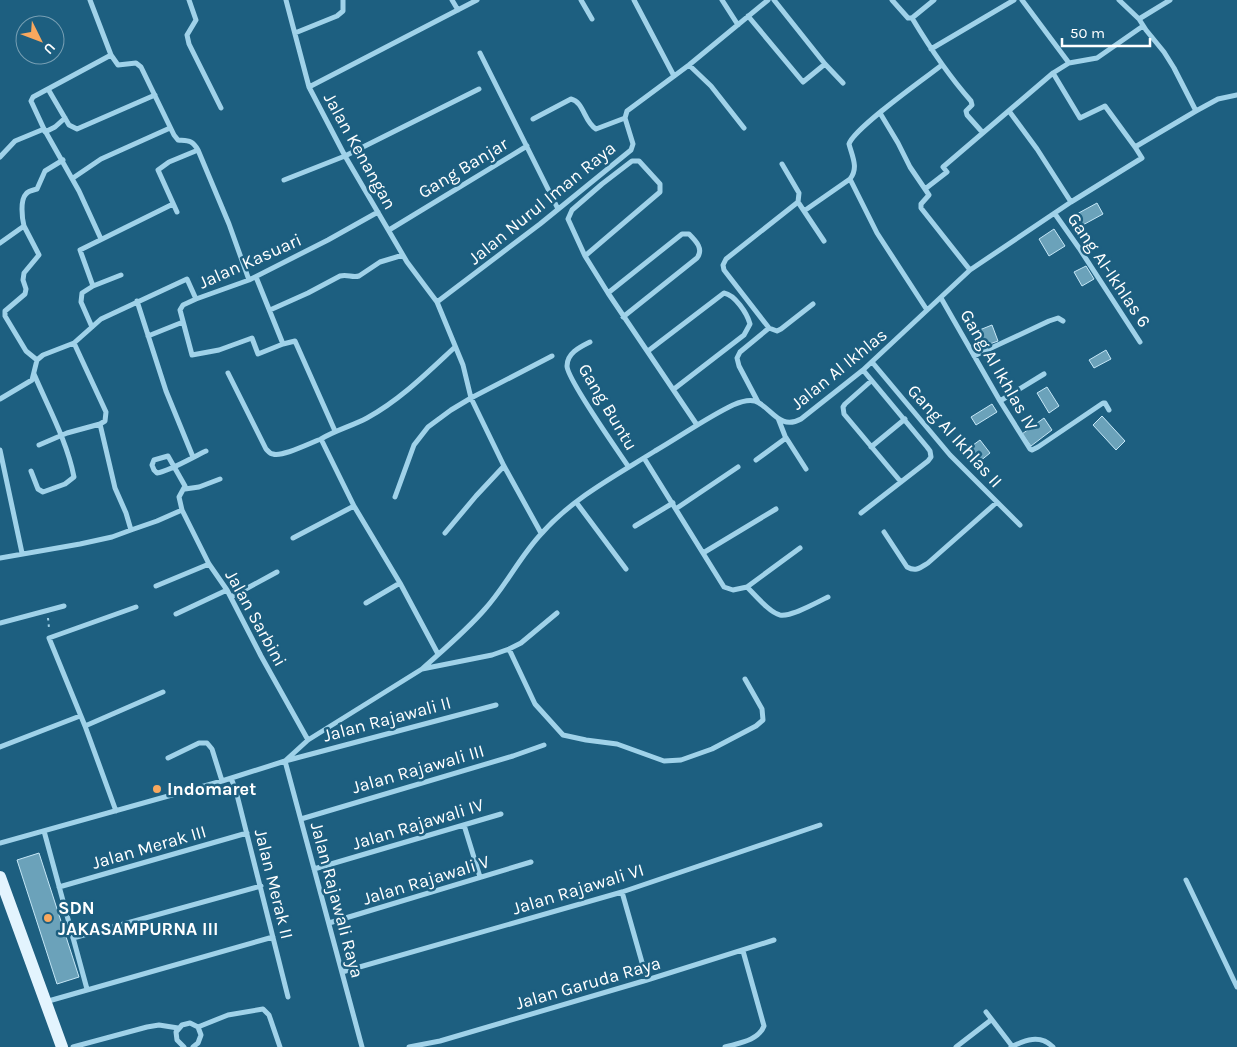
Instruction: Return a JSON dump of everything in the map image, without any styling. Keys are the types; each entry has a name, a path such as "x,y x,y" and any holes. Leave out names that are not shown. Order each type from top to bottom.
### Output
{"main road":[{"path":"0,877 62,1047"}],"street":[{"path":"90,0 112,55 118,65 123,66 136,62 141,67 170,128 178,140 189,140 193,142 198,150 229,224 248,280"},
{"path":"189,0 196,20 188,35 189,44 222,108"},
{"name":"Jalan Kenangan","path":"286,0 309,87 345,156 388,230 403,255 437,302 463,365 471,398 504,466 541,534"},
{"path":"295,32 337,16 343,11 343,0"},
{"path":"452,0 458,10"},
{"path":"309,87 477,0"},
{"path":"581,0 592,19"},
{"path":"634,0 674,76"},
{"path":"722,0 738,25"},
{"path":"533,119 571,98 576,100 590,124 596,129 625,118 627,111 689,65 768,0"},
{"path":"774,0 825,64 843,83"},
{"path":"892,0 908,18 912,18 949,76 971,101 972,104 966,111 966,115 983,133"},
{"path":"912,18 934,0"},
{"path":"931,49 1014,0"},
{"path":"1022,0 1069,62"},
{"path":"1120,0 1139,19 1174,68 1196,111"},
{"path":"1139,19 1170,0"},
{"path":"748,16 803,82 825,64"},
{"path":"926,189 946,172 944,167 1052,73 1069,62 1097,58 1143,26"},
{"path":"480,53 558,209"},
{"path":"101,239 73,178 45,131 31,101 33,97 112,55"},
{"path":"689,65 711,86 744,128"},
{"path":"804,211 850,178 854,172 855,167 849,144 851,139 880,113 942,65"},
{"path":"1052,73 1080,118 1105,106 1135,147 1196,111 1218,100 1237,95"},
{"path":"48,89 69,125 77,129 155,95"},
{"path":"284,180 345,156 480,89"},
{"path":"1009,112 1037,149 1071,202"},
{"path":"880,113 910,167 926,189 929,196 921,204 921,208 970,270"},
{"path":"0,157 15,141 55,127 66,118"},
{"name":"Jalan Nurul Iman Raya","path":"437,302 558,209 632,147 633,142 625,118"},
{"path":"73,178 101,159 170,128"},
{"name":"Gang Banjar","path":"388,230 527,146"},
{"name":"Jalan Al Ikhlas","path":"758,402 778,418 788,423 794,423 800,419 863,370 970,270 1071,202 1142,158 1135,147"},
{"path":"177,212 158,170 169,162 198,150"},
{"path":"0,400 32,380 36,360 26,351 5,316 5,311 25,294 24,273 39,255 24,226 21,213 24,197 26,192 37,188 45,171 63,160"},
{"path":"585,256 660,192 660,184 639,161 632,161 569,214 569,224 585,256 608,293 698,425"},
{"path":"782,164 799,193 798,202 824,241"},
{"path":"850,178 877,233 927,310"},
{"path":"798,202 726,258 723,263 724,270 769,328 781,329 813,304"},
{"path":"93,286 80,250 173,204"},
{"name":"Jalan Kasuari","path":"36,360 43,355 74,343 101,319 187,279 196,299 256,277 378,212"},
{"name":"Gang Al-Ikhlas 6","path":"1055,214 1140,342"},
{"path":"0,243 24,226"},
{"path":"608,293 682,234 689,234 700,248 697,258 624,317"},
{"path":"270,310 340,276 345,274 355,277 359,276 380,262 403,255"},
{"path":"92,327 80,298 82,293 93,286 121,275"},
{"path":"256,277 284,344"},
{"path":"648,351 724,293 732,297 748,318 750,324 744,335 674,389"},
{"name":"Gang Al Ikhlas IV","path":"941,298 1000,401 1027,446 1032,450 1102,403 1105,403 1110,410"},
{"path":"196,299 183,305 180,313 192,355 219,350 252,338 258,354 295,341 335,431"},
{"path":"137,301 176,419 193,457"},
{"path":"974,356 1049,321 1058,318 1063,321"},
{"path":"148,336 183,322"},
{"path":"758,402 739,366 737,358 740,352 769,328"},
{"name":"Gang Buntu","path":"590,342 572,353 566,368 578,390 628,466"},
{"path":"39,445 61,435 105,421 106,412 74,343"},
{"path":"228,373 266,449 274,455 321,439 365,419 384,407 427,373 454,347"},
{"path":"395,496 414,445 428,427 450,410 552,356"},
{"name":"Gang Al Ikhlas II","path":"872,362 950,455 1020,525"},
{"path":"861,513 931,457 930,451 905,419 863,370"},
{"path":"31,471 38,489 43,492 72,481 74,477 61,435 34,373"},
{"path":"1000,401 1044,374"},
{"path":"871,381 845,404 843,410 846,417 901,482"},
{"path":"285,760 308,740 422,670 485,610 541,534 576,502 628,466 698,425 741,402 758,402"},
{"path":"778,418 786,438 806,470"},
{"path":"871,447 905,419"},
{"path":"100,424 115,488 129,520 131,530"},
{"path":"756,460 786,438"},
{"path":"321,439 354,506 400,583 438,654"},
{"path":"0,450 22,553"},
{"path":"185,489 184,483 174,466 206,451"},
{"path":"644,458 724,587 733,590 747,587 800,548"},
{"path":"445,533 504,466"},
{"path":"635,526 675,506 738,467"},
{"path":"0,558 80,544 157,521 182,510 179,497 185,489 199,487 220,479"},
{"path":"576,502 626,569"},
{"path":"884,532 907,567 912,570 918,569 996,503"},
{"path":"293,538 354,506"},
{"path":"703,553 776,509"},
{"name":"Jalan Sarbini","path":"182,510 209,564 231,597 261,656 308,740"},
{"path":"156,586 209,564"},
{"path":"231,597 277,572"},
{"path":"366,603 400,583"},
{"path":"747,587 774,613 782,616 828,597"},
{"path":"176,614 227,590"},
{"path":"0,623 64,606"},
{"path":"116,811 50,638 136,607"},
{"path":"422,670 492,655 509,649 526,639 557,612"},
{"path":"509,649 535,704 563,735 617,744 664,761 682,760 712,749 756,726 763,720 762,709 744,679"},
{"path":"85,726 164,692"},
{"name":"Jalan Rajawali II","path":"0,843 222,781 285,760 496,705"},
{"path":"0,747 80,716"},
{"path":"168,758 199,743 207,743 212,749 222,781"},
{"name":"Jalan Rajawali III","path":"300,819 513,756 544,745"},
{"name":"Jalan Rajawali Raya","path":"285,760 362,1047"},
{"name":"Jalan Merak II","path":"231,778 261,886 288,997"},
{"name":"Jalan Rajawali IV","path":"314,869 501,814"},
{"path":"464,825 480,877"},
{"name":"Jalan Rajawali VI","path":"342,972 622,892 820,825"},
{"path":"44,831 87,989"},
{"name":"Jalan Merak III","path":"59,887 247,833"},
{"name":"Jalan Rajawali V","path":"329,923 532,862"},
{"path":"1186,880 1235,977 1237,987"},
{"path":"73,938 261,886"},
{"path":"622,892 647,980"},
{"path":"45,1003 87,989 273,937"},
{"name":"Jalan Garuda Raya","path":"409,1047 430,1045 774,940"},
{"path":"724,1047 754,1038 762,1031 764,1026 743,951"},
{"path":"198,1027 228,1014 263,1008 269,1015 280,1047"},
{"path":"986,1012 1011,1047 1030,1039 1040,1039 1053,1047"},
{"path":"956,1047 991,1020"},
{"path":"183,1047 177,1040 176,1032 178,1028 186,1023 198,1027 201,1035 198,1043 193,1047"},
{"path":"73,1047 147,1027 159,1025 178,1028"}],"path":[{"path":"47,612 50,638"}],"building":[{"path":"1097,203 1103,214 1081,226 1075,215"},
{"path":"1054,229 1065,246 1049,256 1039,239"},
{"path":"1086,266 1094,279 1082,286 1074,272"},
{"path":"992,325 998,341 984,346 977,331"},
{"path":"1106,350 1111,359 1094,368 1089,360"},
{"path":"1047,387 1059,406 1049,413 1037,393"},
{"path":"992,404 997,412 976,425 971,417"},
{"path":"1102,416 1125,441 1116,450 1093,425"},
{"path":"1044,418 1052,430 1031,446 1022,434"},
{"path":"980,440 990,453 979,462 969,448"},
{"name":"SDN JAKASAMPURNA III","path":"39,853 79,977 57,984 17,860"}],"place":[{"name":"Indomaret","path":"157,789"},
{"name":"SDN JAKASAMPURNA III","path":"48,918"}]}
